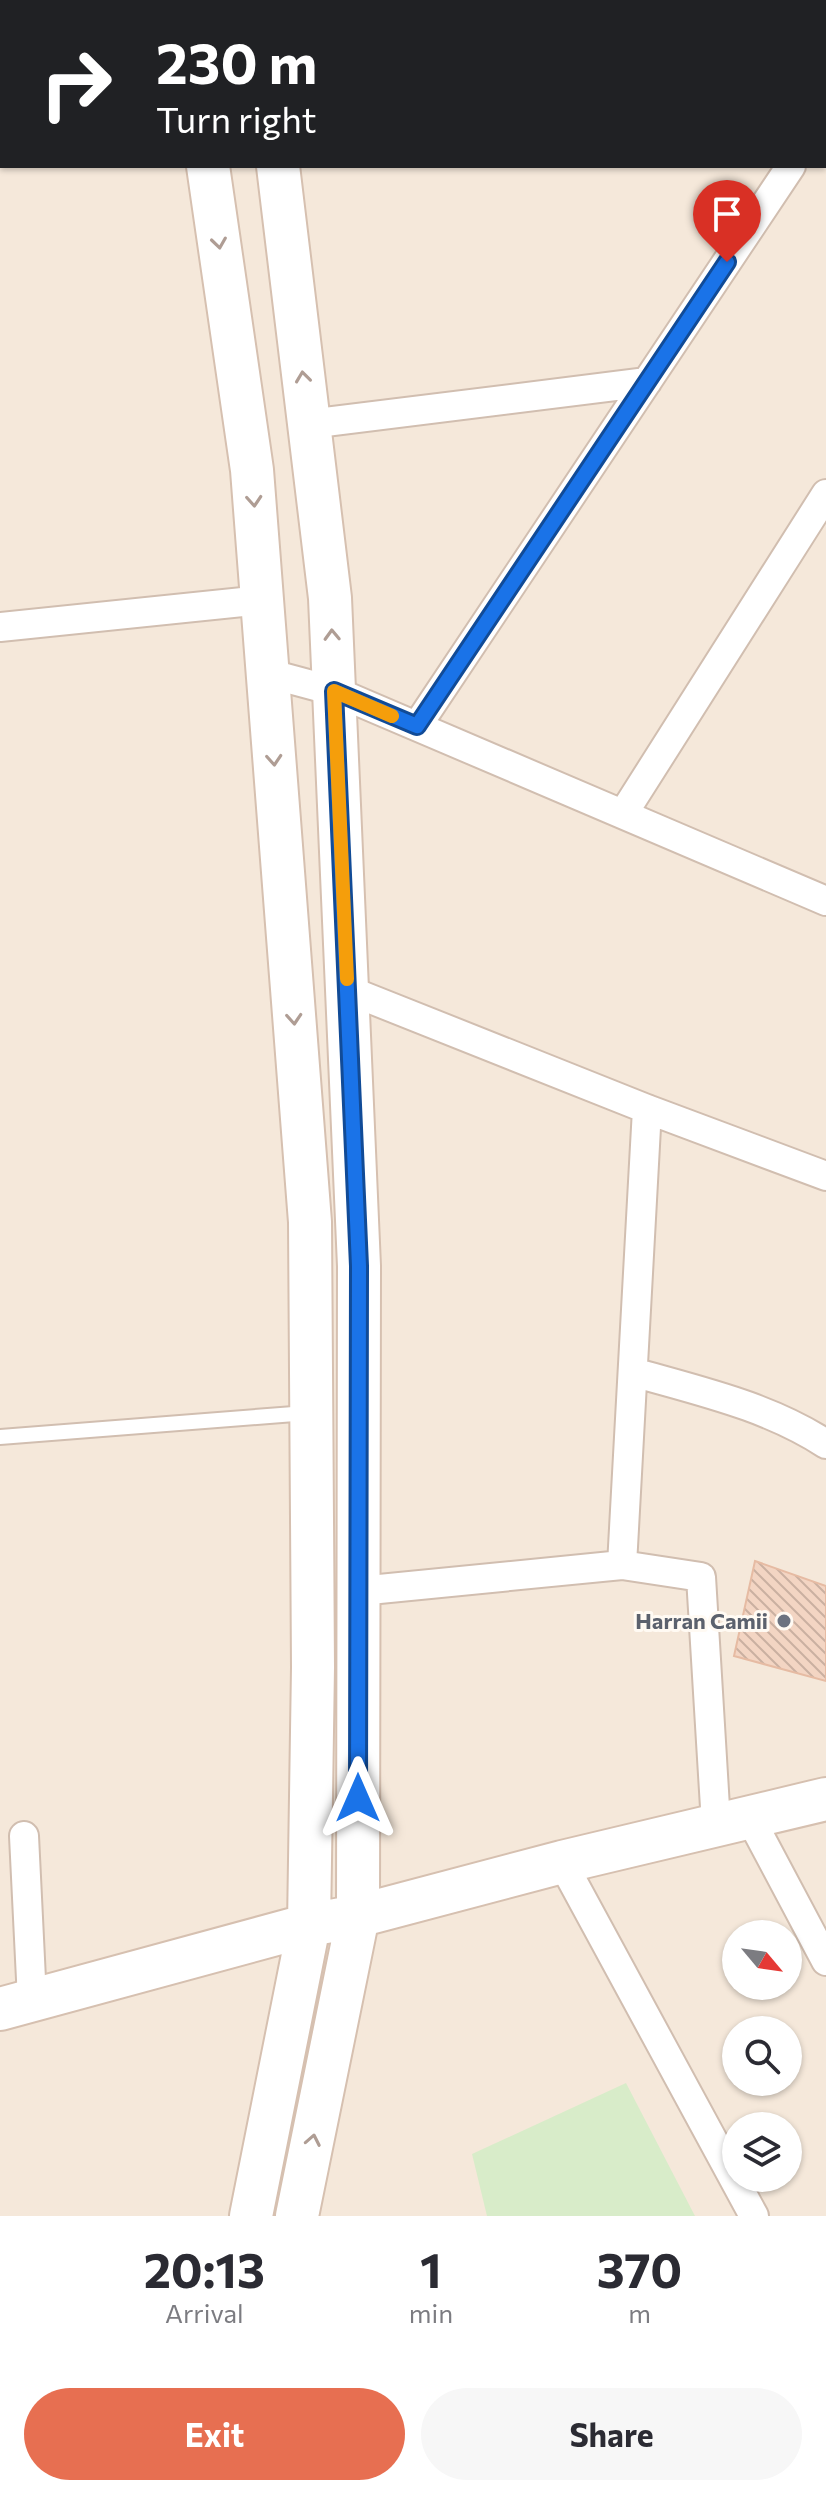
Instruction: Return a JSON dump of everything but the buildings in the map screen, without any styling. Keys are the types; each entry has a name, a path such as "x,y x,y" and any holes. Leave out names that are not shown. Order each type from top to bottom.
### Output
{"main road":[{"path":"208,168 252,470 310,1222 313,1667 309,1925 251,2216"},
{"path":"278,168 330,598 359,1266 358,1916 297,2216"},
{"path":"16,2005 309,1925 358,1916 562,1862 826,1799"}],"street":[{"path":"417,726 790,168"},
{"path":"309,424 647,382"},
{"path":"623,814 826,494"},
{"path":"0,627 262,600"},
{"path":"267,673 334,691 826,901"},
{"path":"348,990 647,1109 826,1176"},
{"path":"622,1565 647,1109"},
{"path":"633,1372 734,1401 802,1428 826,1444"},
{"path":"359,1591 622,1565 701,1577 733,1820 826,1961"},
{"path":"16,2005 24,1836"},
{"path":"562,1862 754,2216"}],"lane":[{"path":"0,1437 311,1413"}],"shaded area":[{"path":"0,168 826,168 826,2216 0,2216"}],"green space":[{"path":"626,2083 695,2216 487,2216 472,2154"}],"slow traffic":[{"path":"347,979 334,691 392,716"}],"place":[{"name":"Harran Camii","path":"784,1621"}],"route":[{"path":"358,1798 359,1266 334,691 417,726 727,262"}]}
